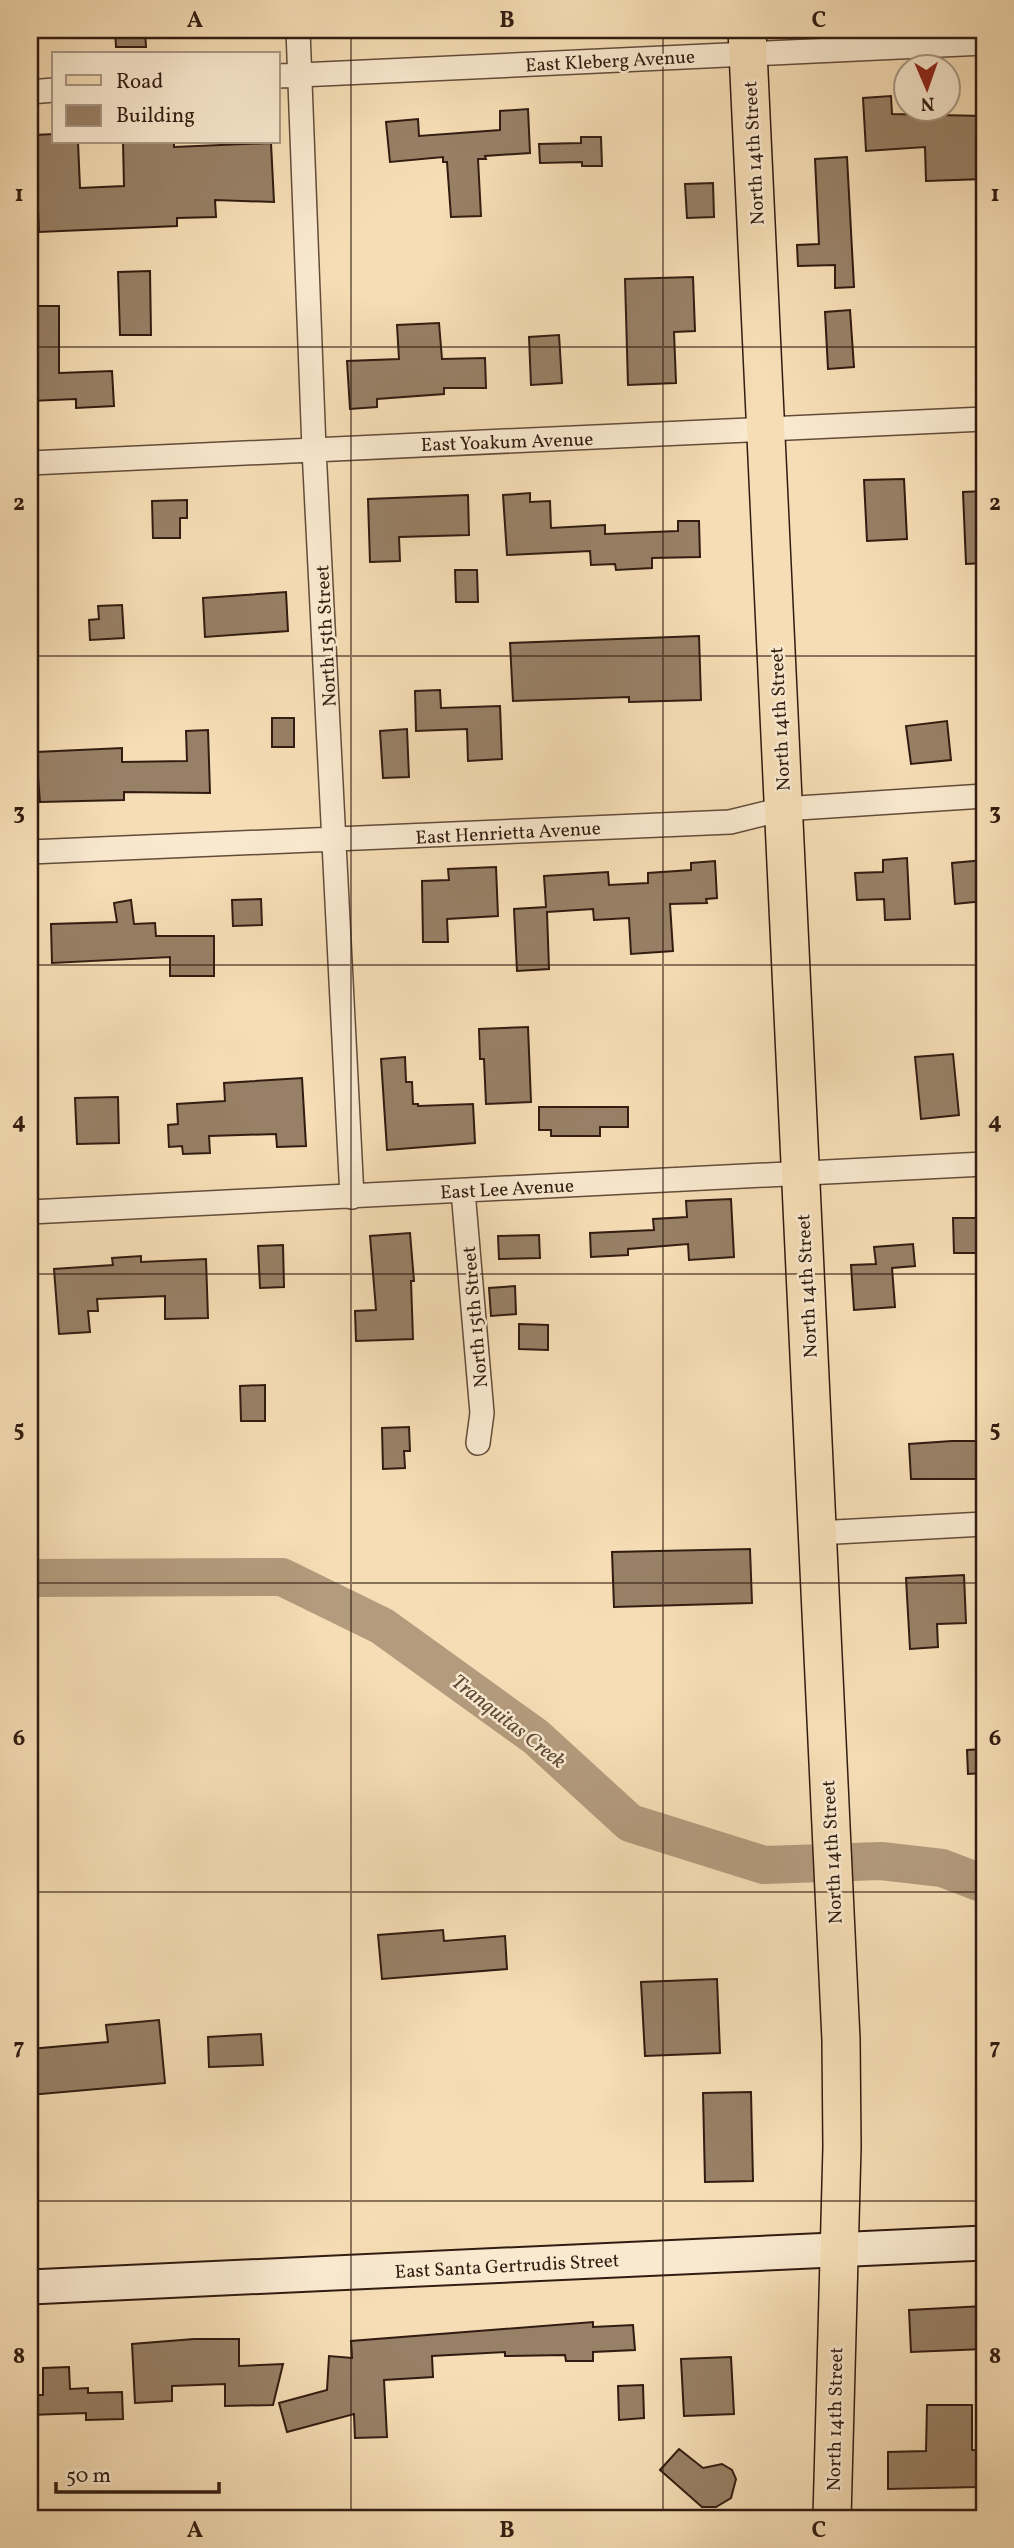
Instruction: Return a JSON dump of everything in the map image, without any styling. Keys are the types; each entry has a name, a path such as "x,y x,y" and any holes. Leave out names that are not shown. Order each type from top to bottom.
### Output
{"main road":[{"name":"North 14th Street","path":"748,42 835,1932 842,2147 832,2518"}],"street":[{"name":"North 15th Street","path":"298,30 290,75 336,841 352,1198"},
{"name":"East Kleberg Avenue","path":"290,75 748,42 984,43"},
{"path":"30,92 52,90"},
{"name":"East Yoakum Avenue","path":"30,463 984,419"},
{"name":"East Henrietta Avenue","path":"30,852 336,841 730,822 783,809 984,796"},
{"name":"East Lee Avenue","path":"30,1212 352,1198 800,1171 984,1164"},
{"name":"North 15th Street","path":"463,1191 482,1413 478,1443"},
{"path":"817,1533 984,1524"},
{"name":"East Santa Gertrudis Street","path":"30,2287 984,2243"}],"building":[{"path":"115,30 145,30 146,47 116,47"},
{"path":"891,96 892,122 962,122 962,116 984,116 984,179 926,181 925,147 866,151 863,98"},
{"path":"528,109 530,153 485,156 486,159 478,159 481,216 451,217 447,162 443,162 443,157 390,162 386,122 418,119 419,136 500,130 500,111"},
{"path":"52,134 52,144 78,144 80,188 124,186 123,144 174,144 174,147 271,144 274,202 215,200 216,217 177,218 177,226 39,232 35,135"},
{"path":"581,137 601,137 602,166 582,166 582,162 540,163 539,144 581,143"},
{"path":"847,157 854,287 835,288 835,265 798,266 797,245 819,244 815,159"},
{"path":"713,183 714,217 687,218 685,184"},
{"path":"150,271 151,335 120,335 118,272"},
{"path":"693,277 695,331 674,332 676,383 628,385 625,279"},
{"path":"30,306 59,306 59,373 112,371 114,406 76,408 76,399 30,401"},
{"path":"850,310 854,367 828,369 825,312"},
{"path":"439,323 442,359 485,358 486,388 444,388 444,394 377,399 377,407 350,409 347,361 399,359 397,325"},
{"path":"559,335 562,383 531,385 529,337"},
{"path":"904,479 907,539 867,541 864,480"},
{"path":"984,491 984,563 966,564 963,492"},
{"path":"530,493 530,502 550,501 551,528 605,525 605,534 678,531 678,521 699,521 700,557 652,558 652,568 616,570 615,564 591,565 590,551 507,555 503,495"},
{"path":"468,495 469,535 399,537 400,561 370,562 368,499"},
{"path":"187,500 187,518 180,518 180,538 153,538 152,501"},
{"path":"455,570 477,570 478,602 456,602"},
{"path":"286,592 288,631 205,637 203,598"},
{"path":"122,605 124,638 90,640 89,620 99,619 98,606"},
{"path":"699,636 701,700 629,702 629,697 513,701 510,643"},
{"path":"440,690 441,708 500,706 502,759 468,761 467,729 416,731 415,691"},
{"path":"272,718 294,718 294,747 272,747"},
{"path":"947,721 951,760 911,764 906,726"},
{"path":"407,729 409,777 383,778 380,731"},
{"path":"208,730 210,793 124,792 124,800 40,802 36,752 122,748 122,762 187,761 186,731"},
{"path":"907,858 910,919 885,920 884,899 857,900 855,873 883,872 883,860"},
{"path":"984,860 984,901 955,904 952,863"},
{"path":"715,861 717,898 706,899 707,903 670,904 673,951 631,954 629,918 594,920 593,909 547,912 549,969 517,971 514,909 546,907 544,876 608,872 609,885 648,883 648,873 691,870 691,863"},
{"path":"496,867 498,916 447,919 448,942 423,942 422,881 449,880 448,869"},
{"path":"261,899 262,925 233,926 232,900"},
{"path":"131,900 134,924 155,923 156,936 214,936 214,976 170,976 170,957 52,963 51,924 117,922 114,903"},
{"path":"528,1027 531,1102 486,1104 484,1059 480,1059 479,1029"},
{"path":"953,1054 959,1115 921,1119 915,1057"},
{"path":"405,1057 406,1082 412,1082 413,1104 473,1104 475,1143 387,1150 381,1059"},
{"path":"302,1078 306,1146 277,1147 276,1134 209,1136 210,1153 183,1154 182,1146 169,1147 168,1125 178,1124 177,1104 225,1101 224,1083"},
{"path":"118,1097 119,1143 77,1144 75,1098"},
{"path":"539,1107 628,1107 628,1127 600,1127 600,1136 551,1136 551,1130 539,1130"},
{"path":"731,1199 734,1257 689,1260 688,1244 628,1249 628,1255 591,1257 590,1233 654,1230 653,1219 687,1217 686,1201"},
{"path":"953,1218 983,1218 983,1253 954,1253"},
{"path":"410,1233 414,1281 411,1281 413,1339 356,1341 355,1311 376,1310 370,1236"},
{"path":"539,1235 540,1258 499,1259 498,1236"},
{"path":"913,1244 915,1266 892,1268 895,1307 854,1310 851,1265 876,1264 874,1247"},
{"path":"283,1245 284,1287 260,1288 258,1246"},
{"path":"141,1256 141,1262 206,1259 208,1318 165,1319 165,1296 97,1299 98,1311 88,1311 90,1332 59,1334 54,1269 113,1265 112,1258"},
{"path":"515,1286 516,1314 491,1316 489,1288"},
{"path":"519,1324 548,1325 548,1350 519,1349"},
{"path":"265,1385 265,1421 241,1421 240,1386"},
{"path":"409,1427 410,1451 404,1451 405,1468 383,1469 382,1428"},
{"path":"978,1441 977,1479 911,1479 909,1444"},
{"path":"750,1549 752,1603 614,1607 612,1552"},
{"path":"964,1575 966,1623 937,1624 938,1647 910,1649 906,1578"},
{"path":"984,1749 984,1773 968,1774 967,1750"},
{"path":"443,1930 444,1941 505,1936 507,1969 382,1979 378,1935"},
{"path":"717,1979 720,2053 645,2056 641,1982"},
{"path":"159,2020 165,2083 30,2095 30,2049 108,2042 106,2025"},
{"path":"261,2034 263,2065 209,2067 208,2037"},
{"path":"751,2092 753,2181 705,2182 703,2093"},
{"path":"984,2306 984,2349 911,2352 909,2310"},
{"path":"593,2322 593,2327 633,2325 635,2350 593,2352 593,2361 566,2361 565,2355 505,2356 505,2352 432,2356 433,2377 384,2380 387,2437 355,2438 354,2414 287,2432 279,2403 327,2390 329,2356 352,2358 351,2341"},
{"path":"194,2339 239,2339 239,2366 283,2364 273,2405 225,2406 225,2384 172,2386 172,2401 135,2403 132,2344"},
{"path":"731,2357 734,2414 684,2416 681,2359"},
{"path":"69,2367 70,2389 88,2388 88,2393 122,2392 123,2419 86,2420 86,2413 30,2415 30,2395 43,2395 43,2368"},
{"path":"643,2385 644,2418 619,2420 618,2386"},
{"path":"927,2405 972,2405 972,2450 976,2450 977,2487 888,2489 888,2452 926,2451"},
{"path":"679,2449 703,2468 722,2464 732,2470 736,2479 731,2498 716,2507 702,2507 660,2470"}],"waterway":[{"name":"Tranquitas Creek","path":"30,1578 282,1577 382,1626 536,1737 630,1823 764,1865 881,1861 942,1868 984,1884"}]}
